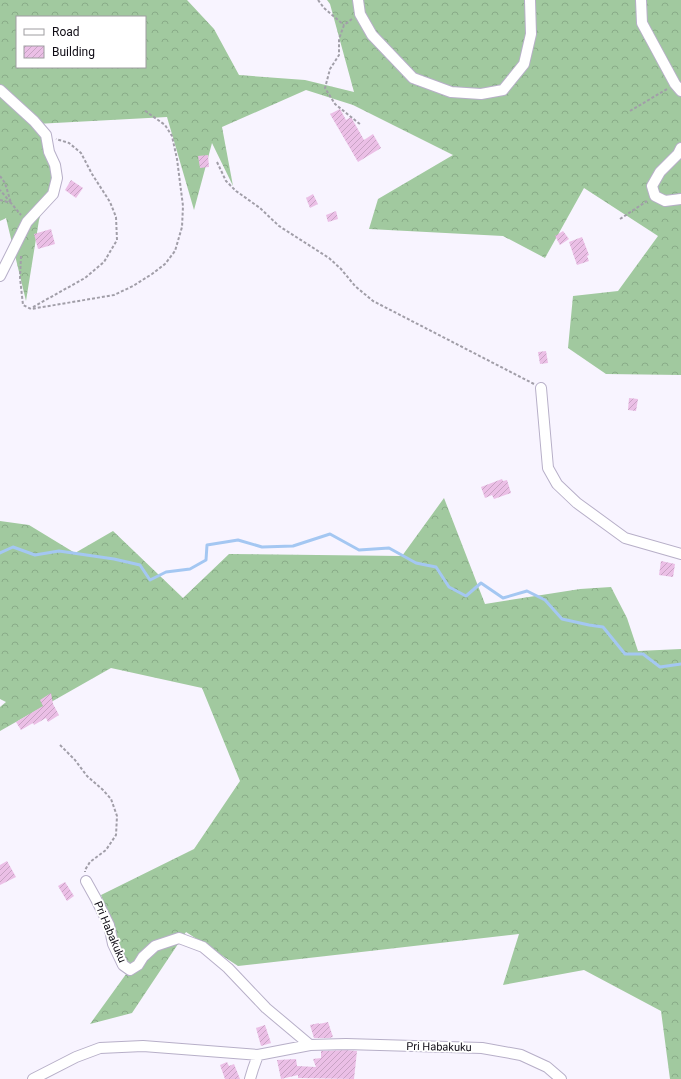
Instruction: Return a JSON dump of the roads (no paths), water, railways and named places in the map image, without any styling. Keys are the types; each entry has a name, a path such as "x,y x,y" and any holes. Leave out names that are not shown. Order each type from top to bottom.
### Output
{"street":[{"path":"358,0 360,14 372,35 413,78 451,92 481,94 503,90 524,64 531,34 530,0"},
{"path":"641,0 642,24 678,88"},
{"path":"0,90 34,121 46,135 49,152 55,165 57,178 53,194 27,222 0,276"},
{"path":"681,148 678,154 660,172 652,186 655,196 665,201 681,199"},
{"path":"541,388 548,468 557,484 577,502 625,538 681,554"},
{"name":"Pri Habakuku","path":"86,882 109,925 113,944 123,965 130,970 138,965 142,957 155,946 179,938 203,947 228,968 266,1008 310,1046"},
{"name":"Pri Habakuku","path":"33,1079 76,1057 100,1048 143,1046 258,1056 310,1046 346,1044 482,1048 521,1055 547,1067 561,1079"},
{"path":"250,1079 258,1056"}],"waterway":[{"path":"0,553 13,547 35,555 59,551 114,559 140,565 150,580 166,572 190,569 206,560 207,545 238,540 262,547 293,546 330,534 359,550 389,548 416,563 436,567 449,587 466,596 481,583 503,598 527,591 545,600 562,619 603,627 625,654 643,654 660,667 681,664"}]}
